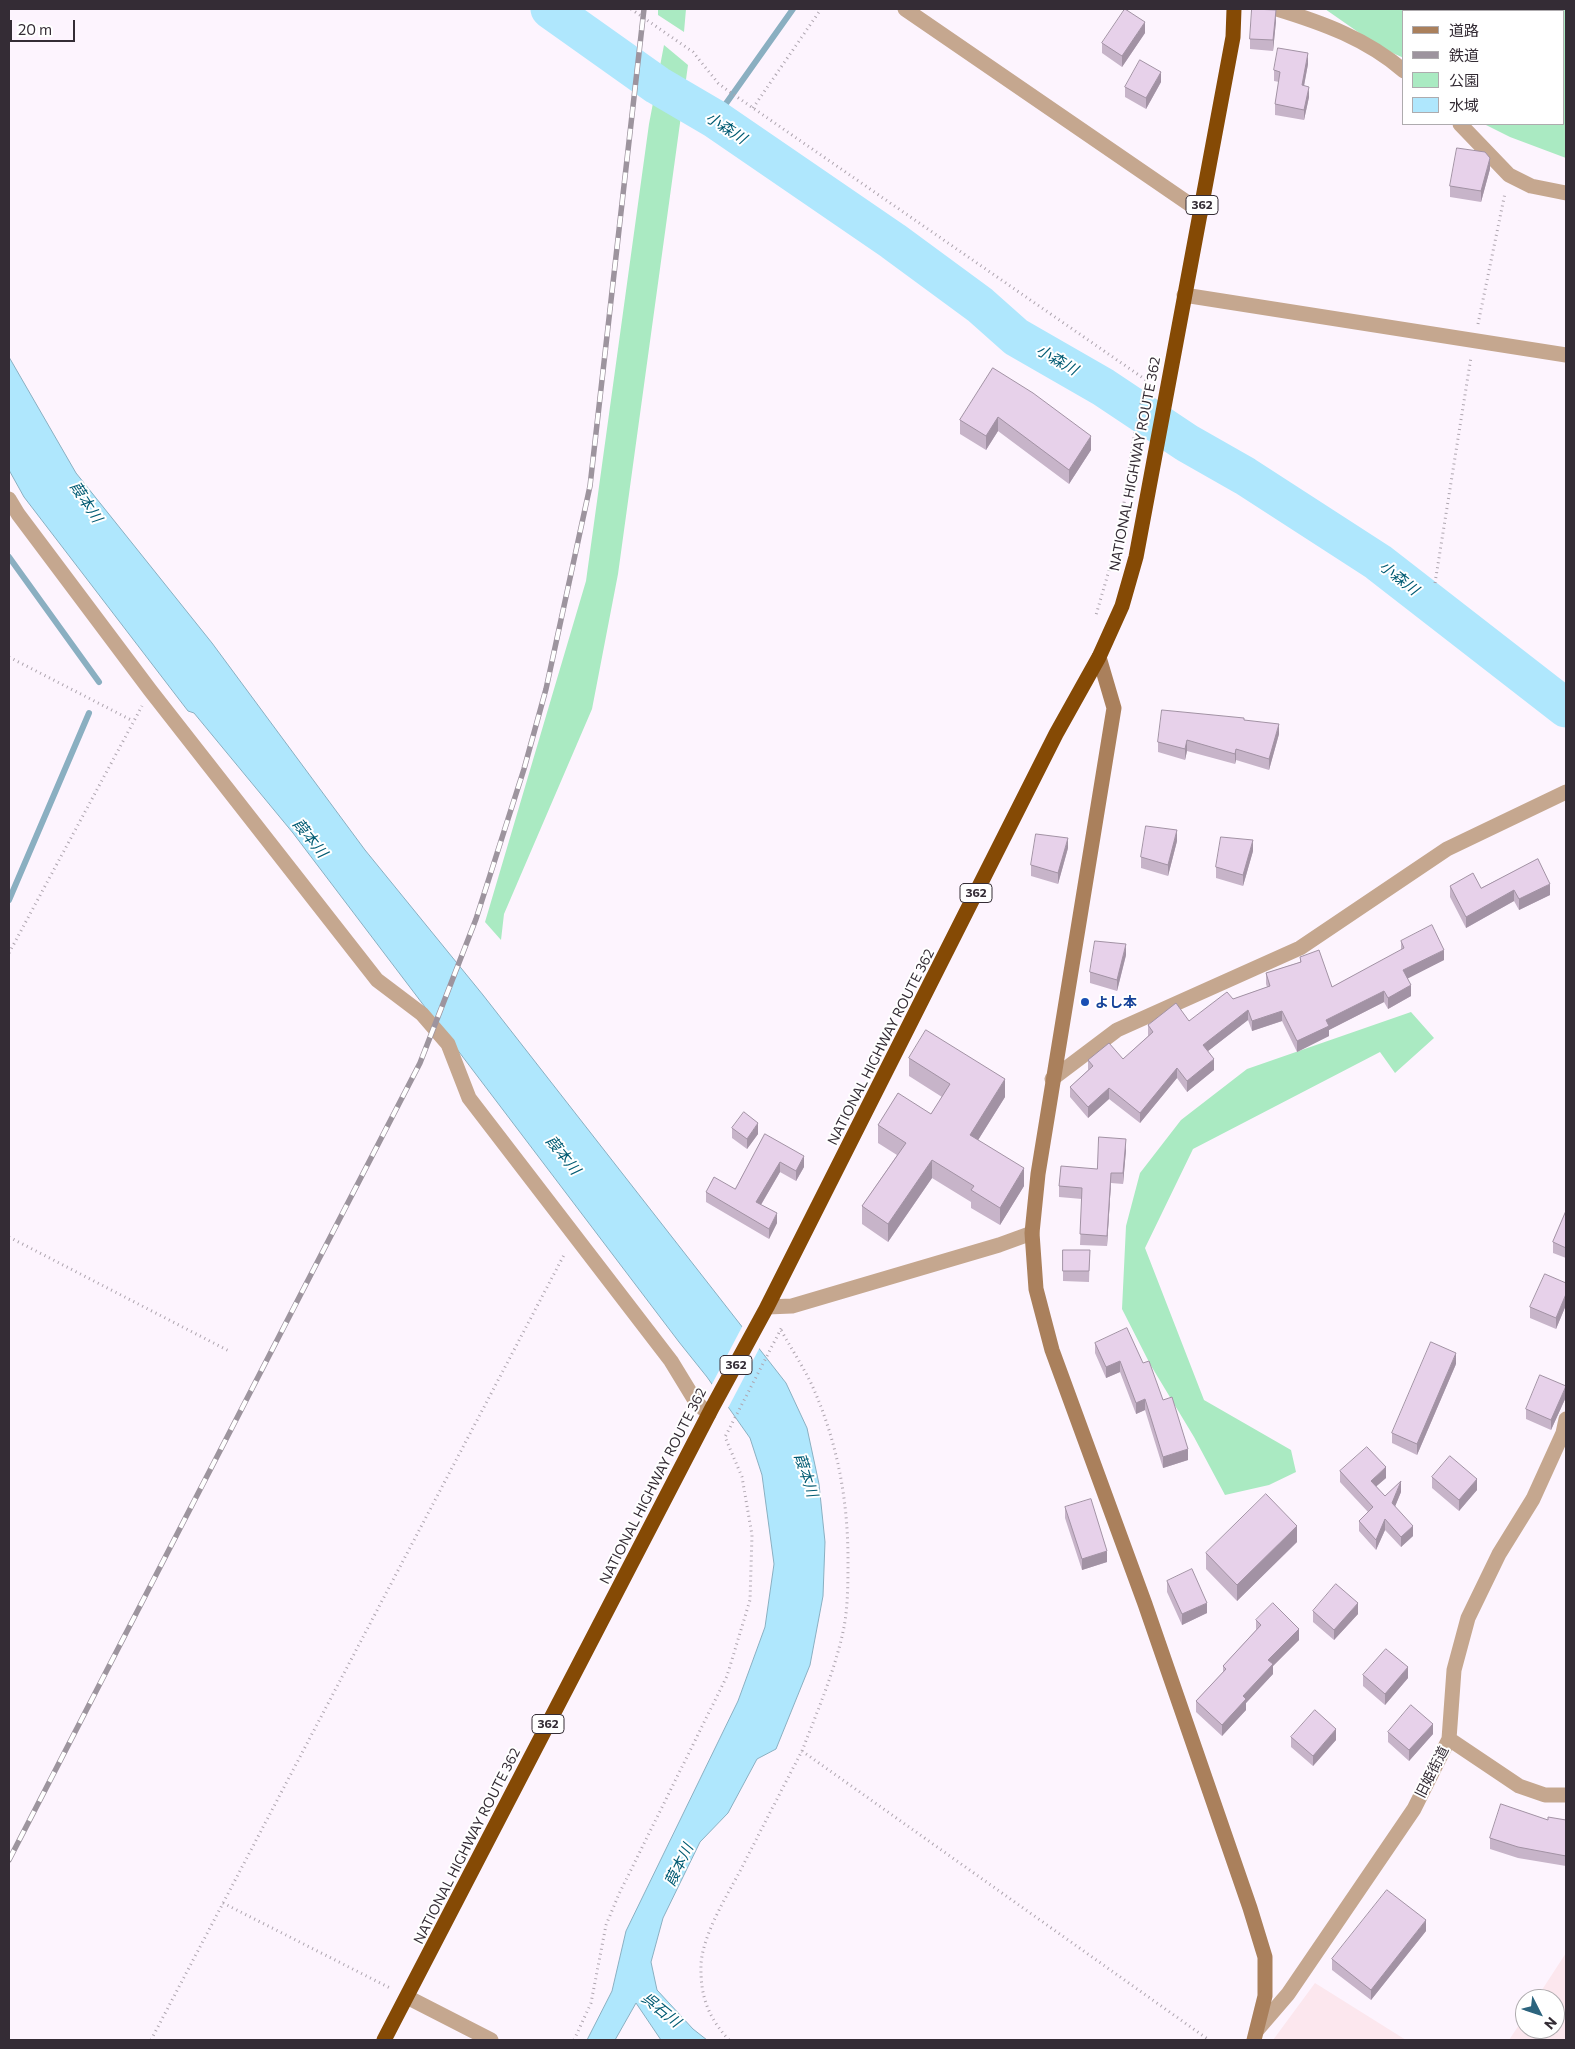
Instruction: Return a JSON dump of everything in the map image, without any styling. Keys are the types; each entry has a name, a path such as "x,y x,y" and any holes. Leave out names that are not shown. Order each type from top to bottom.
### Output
{"highway":[{"name":"NATIONAL HIGHWAY ROUTE 362","path":"384,2040 767,1307 1056,734 1099,657 1122,606 1136,557 1157,451 1184,295 1233,37 1234,9"}],"street":[{"path":"905,9 1201,212"},
{"path":"1277,9 1326,24 1385,55 1402,69"},
{"path":"1461,125 1509,175 1531,186 1566,193"},
{"path":"1184,295 1474,339 1566,355"},
{"path":"9,499 18,514 150,690 377,980 422,1014 448,1044 469,1098 671,1361 696,1402 711,1411"},
{"path":"1099,657 1114,708 1052,1078 1038,1174 1032,1233 1036,1289 1052,1350 1145,1604 1250,1908 1265,1957 1265,1996 1256,2035"},
{"path":"1052,1078 1118,1030 1300,948 1447,848 1566,792"},
{"path":"767,1307 792,1306 999,1245 1032,1233"},
{"name":"旧姫街道","path":"1256,2035 1288,1994 1414,1809 1449,1739 1454,1670 1468,1618 1498,1554 1533,1499 1563,1433 1566,1419"},
{"path":"1449,1739 1519,1786 1545,1795 1566,1794"},
{"path":"407,1997 491,2040"}],"path":[{"path":"631,9 693,52 718,83 727,90 1146,380 1134,437"},
{"path":"753,108 821,9"},
{"path":"1435,583 1474,339 1509,175"},
{"path":"9,657 133,721"},
{"path":"9,953 150,690"},
{"path":"152,2040 574,1235"},
{"path":"9,1238 229,1351"},
{"path":"730,2040 707,2010 702,1991 701,1963 705,1944 802,1751 826,1690 843,1632 848,1591 848,1537 842,1478 834,1445 810,1382 767,1307"},
{"path":"574,2040 591,2002 606,1925 619,1894 727,1676 750,1600 752,1535 742,1477 725,1437 776,1339"},
{"path":"802,1751 1209,2040"},
{"path":"223,1903 407,1997"}],"shaded area":[{"path":"1566,1953 1566,2040 1509,2040 1515,2031 1515,2039 1565,2039 1565,1989 1543,1989"},
{"path":"1315,1983 1406,2040 1273,2040"}],"green space":[{"path":"658,9 686,9 684,32 658,15"},
{"path":"1325,9 1566,9 1566,158 1510,137 1486,125 1565,125 1565,10 1402,10 1402,57 1381,48"},
{"path":"664,45 688,65 618,574 592,709 504,914 501,940 485,922 586,581 649,124"},
{"path":"1411,1012 1434,1038 1395,1073 1380,1052 1193,1149 1145,1248 1204,1400 1291,1450 1296,1472 1269,1485 1225,1495 1194,1437 1150,1364 1122,1309 1126,1226 1140,1173 1181,1120 1247,1069"}],"water":[{"path":"563,8 585,16 600,27 625,55 604,58 534,9"},
{"path":"9,357 76,473 212,643 365,850 483,995 786,1383 807,1428 819,1484 825,1542 823,1596 810,1665 776,1749 757,1759 728,1813 700,1842 663,1918 651,1962 657,1990 693,2029 707,2040 661,2040 636,2003 615,2040 587,2040 612,1991 626,1931 738,1701 765,1627 774,1564 762,1475 750,1438 707,1377 293,833 194,713 188,711 24,497 9,470"}],"pier":[{"path":"743,1325 760,1347 727,1410 711,1386"}],"building":[{"path":"1125,9 1145,22 1122,56 1102,43"},
{"path":"1252,9 1276,10 1273,40 1250,39"},
{"path":"1278,48 1308,53 1302,85 1309,87 1304,110 1275,104 1280,72 1274,70"},
{"path":"1140,60 1161,72 1146,98 1125,87"},
{"path":"1457,148 1485,152 1490,158 1481,191 1450,186"},
{"path":"993,368 1033,393 1091,436 1069,470 998,417 986,436 960,420"},
{"path":"1162,710 1244,718 1244,720 1279,724 1269,759 1236,749 1235,754 1187,740 1185,749 1158,742"},
{"path":"1146,826 1177,830 1168,865 1141,857"},
{"path":"1036,834 1068,838 1058,873 1031,865"},
{"path":"1221,837 1253,840 1243,875 1216,867"},
{"path":"1538,859 1550,884 1519,899 1514,890 1466,917 1450,886 1473,873 1481,888"},
{"path":"1432,925 1444,950 1403,970 1411,985 1388,998 1384,991 1326,1020 1329,1026 1297,1041 1282,1011 1252,1021 1248,1010 1203,1045 1214,1059 1187,1081 1177,1068 1140,1113 1109,1088 1088,1107 1070,1087 1093,1066 1088,1060 1109,1043 1123,1059 1153,1032 1148,1025 1176,1003 1189,1021 1227,992 1233,999 1270,986 1266,973 1301,962 1300,957 1319,950 1332,987 1404,948 1401,941"},
{"path":"1095,941 1126,944 1117,980 1090,972"},
{"path":"926,1030 1005,1079 970,1135 1024,1168 1000,1208 971,1190 974,1186 932,1160 888,1224 862,1206 906,1143 878,1125 898,1093 931,1114 950,1084 909,1058"},
{"path":"744,1112 758,1123 747,1139 732,1128"},
{"path":"765,1134 804,1156 796,1171 780,1162 756,1202 777,1213 769,1229 706,1192 714,1177 735,1189"},
{"path":"1099,1137 1126,1139 1123,1173 1111,1173 1107,1236 1080,1234 1082,1188 1059,1186 1061,1166 1097,1169"},
{"path":"1566,1211 1566,1248 1553,1242"},
{"path":"1063,1250 1090,1250 1089,1271 1063,1271"},
{"path":"1545,1274 1566,1283 1566,1294 1556,1318 1530,1307"},
{"path":"1127,1328 1143,1363 1149,1361 1163,1400 1172,1397 1188,1449 1163,1457 1145,1399 1136,1403 1120,1361 1106,1367 1095,1343"},
{"path":"1431,1342 1456,1353 1417,1444 1392,1433"},
{"path":"1540,1375 1566,1386 1551,1420 1526,1409"},
{"path":"1367,1447 1386,1467 1371,1481 1385,1496 1401,1481 1392,1503 1413,1526 1401,1537 1385,1519 1376,1540 1359,1521 1373,1507 1340,1471"},
{"path":"1450,1456 1477,1479 1459,1500 1432,1477"},
{"path":"1266,1494 1297,1526 1237,1585 1206,1553"},
{"path":"1091,1499 1107,1551 1082,1559 1065,1507"},
{"path":"1192,1569 1207,1603 1182,1614 1167,1581"},
{"path":"1336,1584 1358,1603 1334,1630 1313,1611"},
{"path":"1273,1603 1299,1629 1268,1660 1273,1664 1243,1696 1246,1699 1222,1725 1196,1701 1226,1669 1223,1666 1261,1625 1256,1620"},
{"path":"1386,1649 1408,1667 1385,1694 1363,1675"},
{"path":"1411,1705 1433,1724 1409,1750 1388,1732"},
{"path":"1315,1710 1336,1729 1313,1756 1291,1737"},
{"path":"1501,1804 1548,1820 1548,1817 1566,1820 1566,1856 1518,1847 1490,1838"},
{"path":"1387,1890 1426,1920 1371,1990 1332,1959"}],"waterway":[{"name":"小森川","path":"550,9 657,85 715,119 893,241 980,305 1016,337 1103,387 1187,443 1245,476 1378,562 1566,708"},
{"path":"715,119 793,9"},
{"path":"9,557 99,682"},
{"path":"9,900 89,713"}],"railway":[{"path":"9,1860 420,1063 476,919 524,769 546,689 590,486 644,9"}],"place":[{"name":"よし本","path":"1085,1002"}],"water label":[{"name":"葭本川","path":"86,502"},
{"name":"葭本川","path":"310,838"},
{"name":"葭本川","path":"563,1155"},
{"name":"葭本川","path":"806,1475"},
{"name":"葭本川","path":"679,1865"},
{"name":"呉石川","path":"661,2010"}]}
